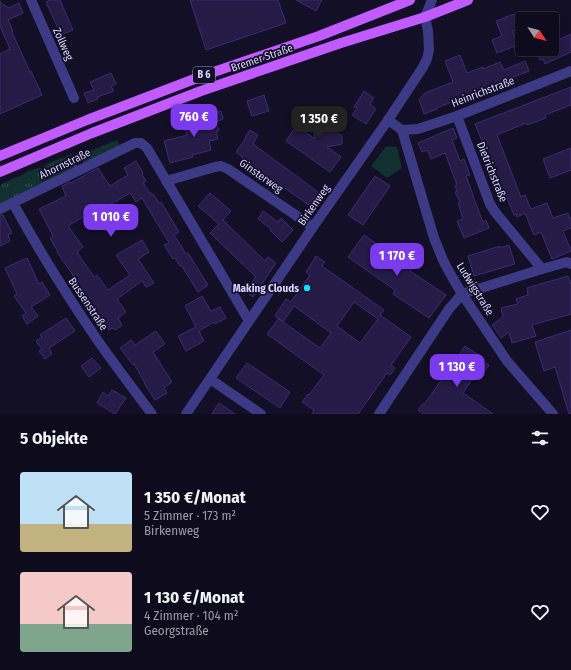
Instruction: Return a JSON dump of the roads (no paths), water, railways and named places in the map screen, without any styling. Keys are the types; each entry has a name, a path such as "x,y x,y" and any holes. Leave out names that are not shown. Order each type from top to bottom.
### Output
{"main road":[{"name":"Bremer Straße","path":"0,156 87,120 205,75 319,36 410,0"},
{"name":"Bremer Straße","path":"0,172 92,133 201,92 341,43 425,17 468,0"}],"street":[{"name":"Zollweg","path":"30,0 74,98"},
{"path":"425,17 432,0"},
{"name":"Birkenweg","path":"186,414 423,67 429,50 428,28 425,17"},
{"name":"Heinrichstraße","path":"402,130 418,129 457,116 571,71"},
{"name":"Dietrichstraße","path":"457,116 490,204 542,269"},
{"path":"388,120 402,130"},
{"name":"Ludwigstraße","path":"402,130 438,249 443,260 462,294 507,361 553,414"},
{"name":"Ahornstraße","path":"0,209 135,143 141,143 147,148 166,181"},
{"name":"Ginsterweg","path":"166,181 215,167 221,166 228,168 313,227"},
{"path":"166,181 249,321"},
{"name":"Bussenstraße","path":"13,203 41,253 69,298 104,349 152,414"},
{"path":"379,414 449,309 462,294 567,262 571,264"},
{"path":"210,379 261,414"}],"place":[{"name":"Making Clouds","path":"307,288"}]}
